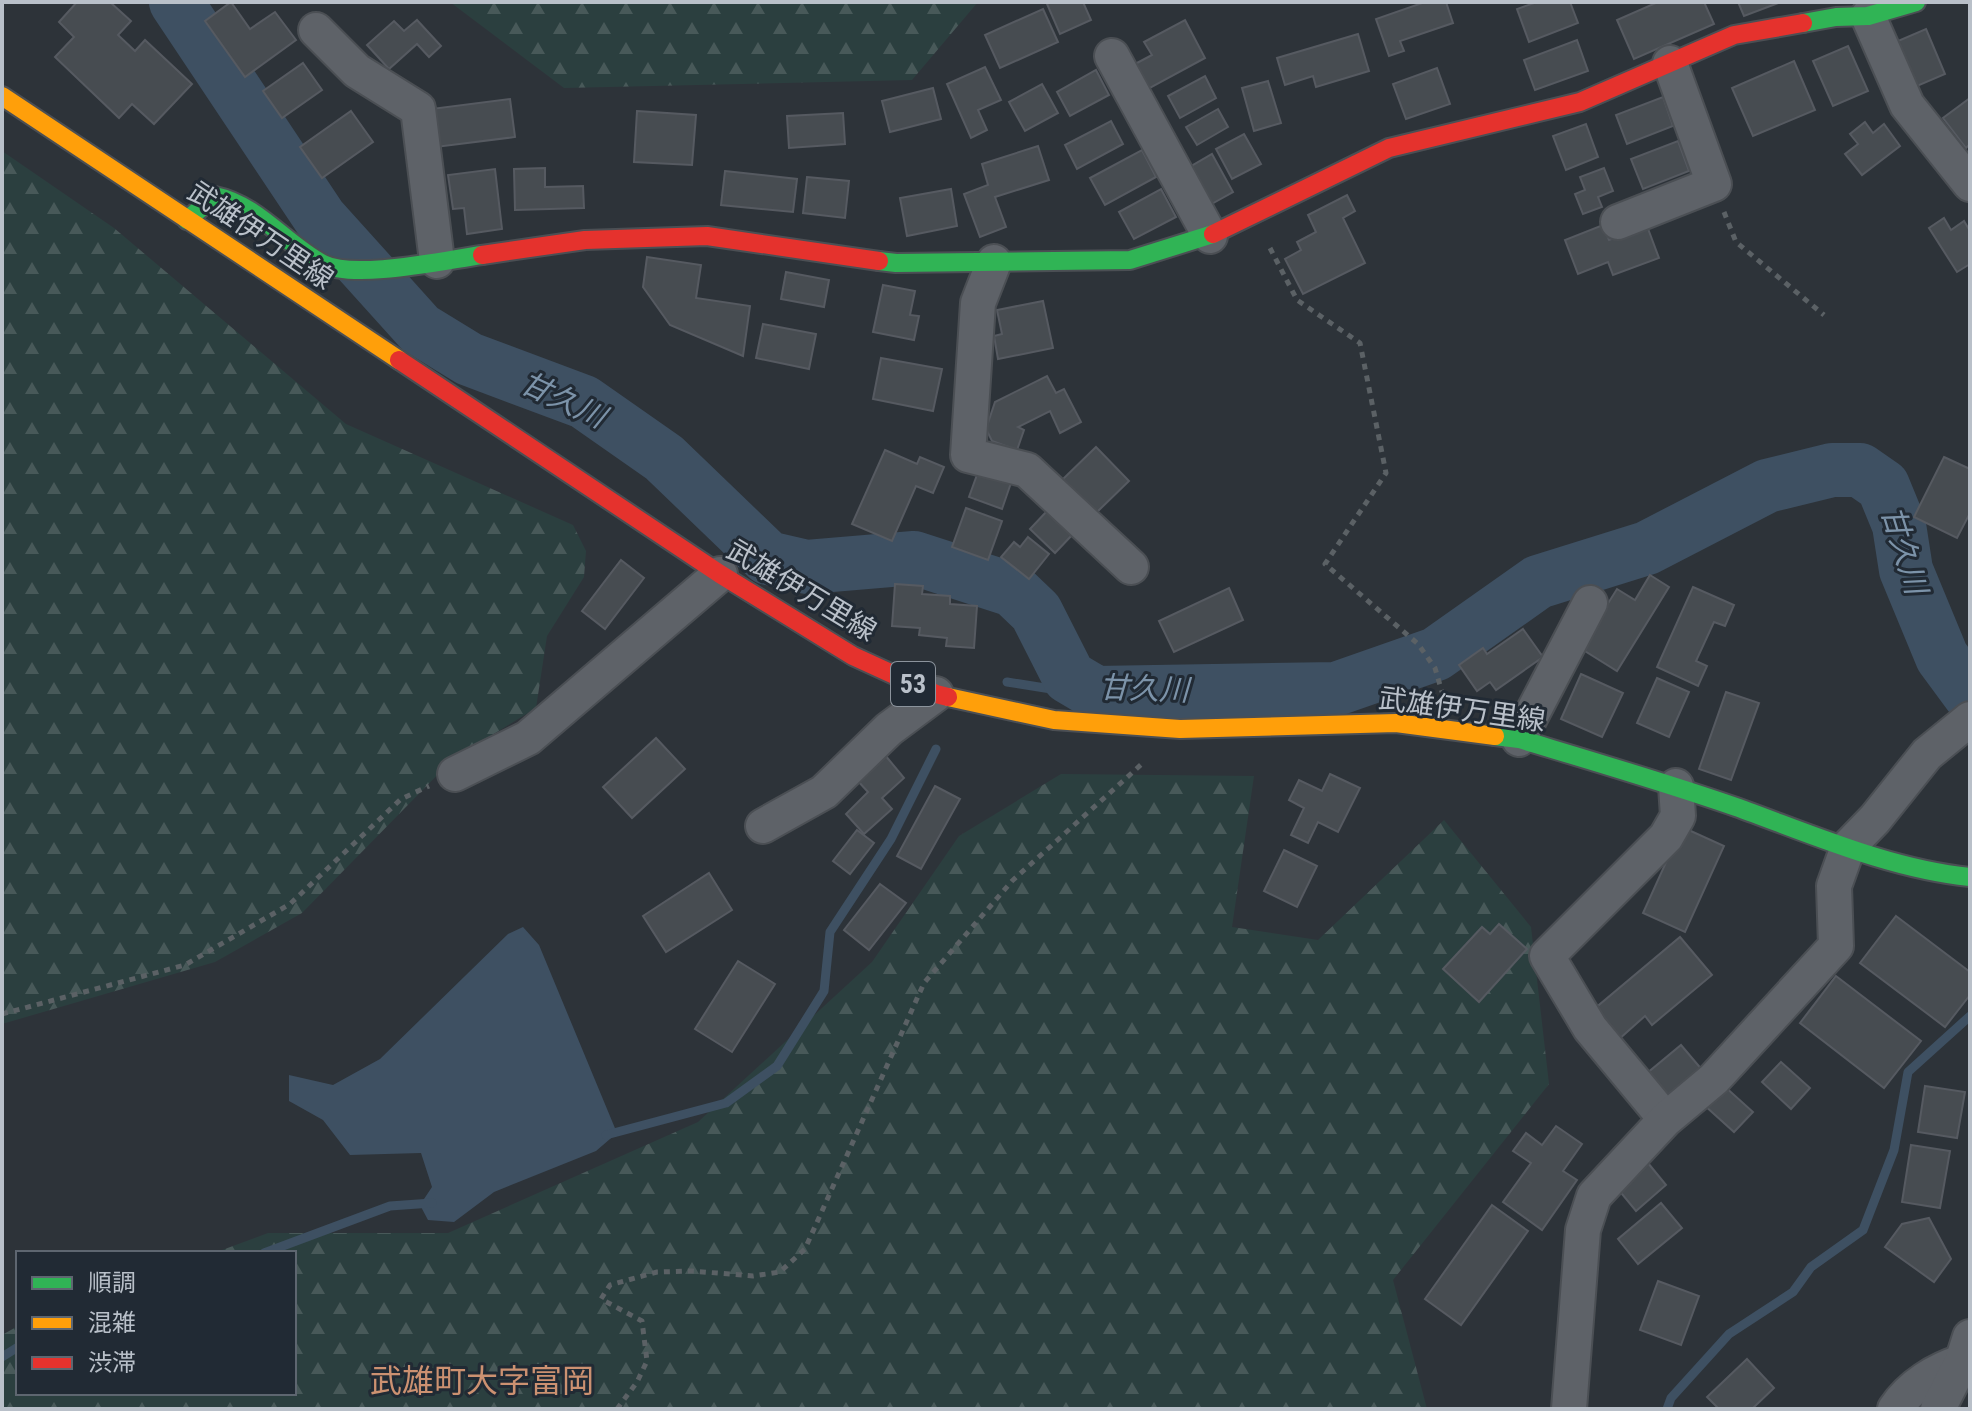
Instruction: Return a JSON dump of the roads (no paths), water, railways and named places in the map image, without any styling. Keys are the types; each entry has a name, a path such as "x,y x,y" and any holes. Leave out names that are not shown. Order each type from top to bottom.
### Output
{"main road":[{"path":"187,220 215,196 235,200 325,265 350,270 388,268 585,240 707,236 896,263 1130,260 1210,236 1389,148 1580,102 1734,35 1836,17 1868,16 1916,2"},
{"name":"武雄伊万里線","path":"2,96 720,574 853,656 936,694 1054,720 1180,729 1396,723 1519,739 1676,786 1848,847 1938,874 1970,877"}],"street":[{"path":"1868,16 1907,105 1970,184"},
{"path":"316,30 357,71 418,109 437,261"},
{"path":"1112,56 1210,236"},
{"path":"1618,222 1714,184 1670,63"},
{"path":"994,262 978,303 968,455 1027,470 1131,567"},
{"path":"455,774 528,738 720,574"},
{"path":"1519,739 1590,603"},
{"path":"763,826 824,792 889,729 936,694"},
{"path":"1569,1409 1583,1230 1594,1196 1665,1120 1714,1079 1836,946 1834,886 1848,847 1875,819 1927,754 1968,720"},
{"path":"1658,1110 1590,1028 1547,956 1666,837 1678,816 1676,786"},
{"path":"1895,1409 1905,1393 1947,1367 1966,1350"},
{"path":"1938,1409 1966,1350"}],"water":[{"path":"523,927 539,945 617,1133 596,1151 494,1192 454,1222 428,1220 420,1205 432,1187 421,1153 350,1155 323,1120 289,1101 289,1075 333,1085 380,1059 508,934"}],"waterway":[{"name":"甘久川","path":"176,2 320,218 420,329 469,359 584,402 664,458 768,558 807,567 914,558 1013,590 1036,612 1069,677 1096,693 1336,689 1436,654 1538,582 1647,548 1767,486 1832,470 1860,470 1883,486 1899,525 1906,570 1942,657 1970,695"},
{"path":"1007,682 1096,693"},
{"path":"606,1135 726,1103 777,1066 824,991 830,932 891,839 936,749"},
{"path":"1667,1409 1671,1398 1729,1334 1793,1292 1811,1267 1863,1230 1894,1150 1908,1072 1970,1016"},
{"path":"269,1251 390,1206 432,1203"},
{"path":"2,1357 16,1348"}],"district":[{"name":"武雄町大字富岡","path":"482,1381"}]}
